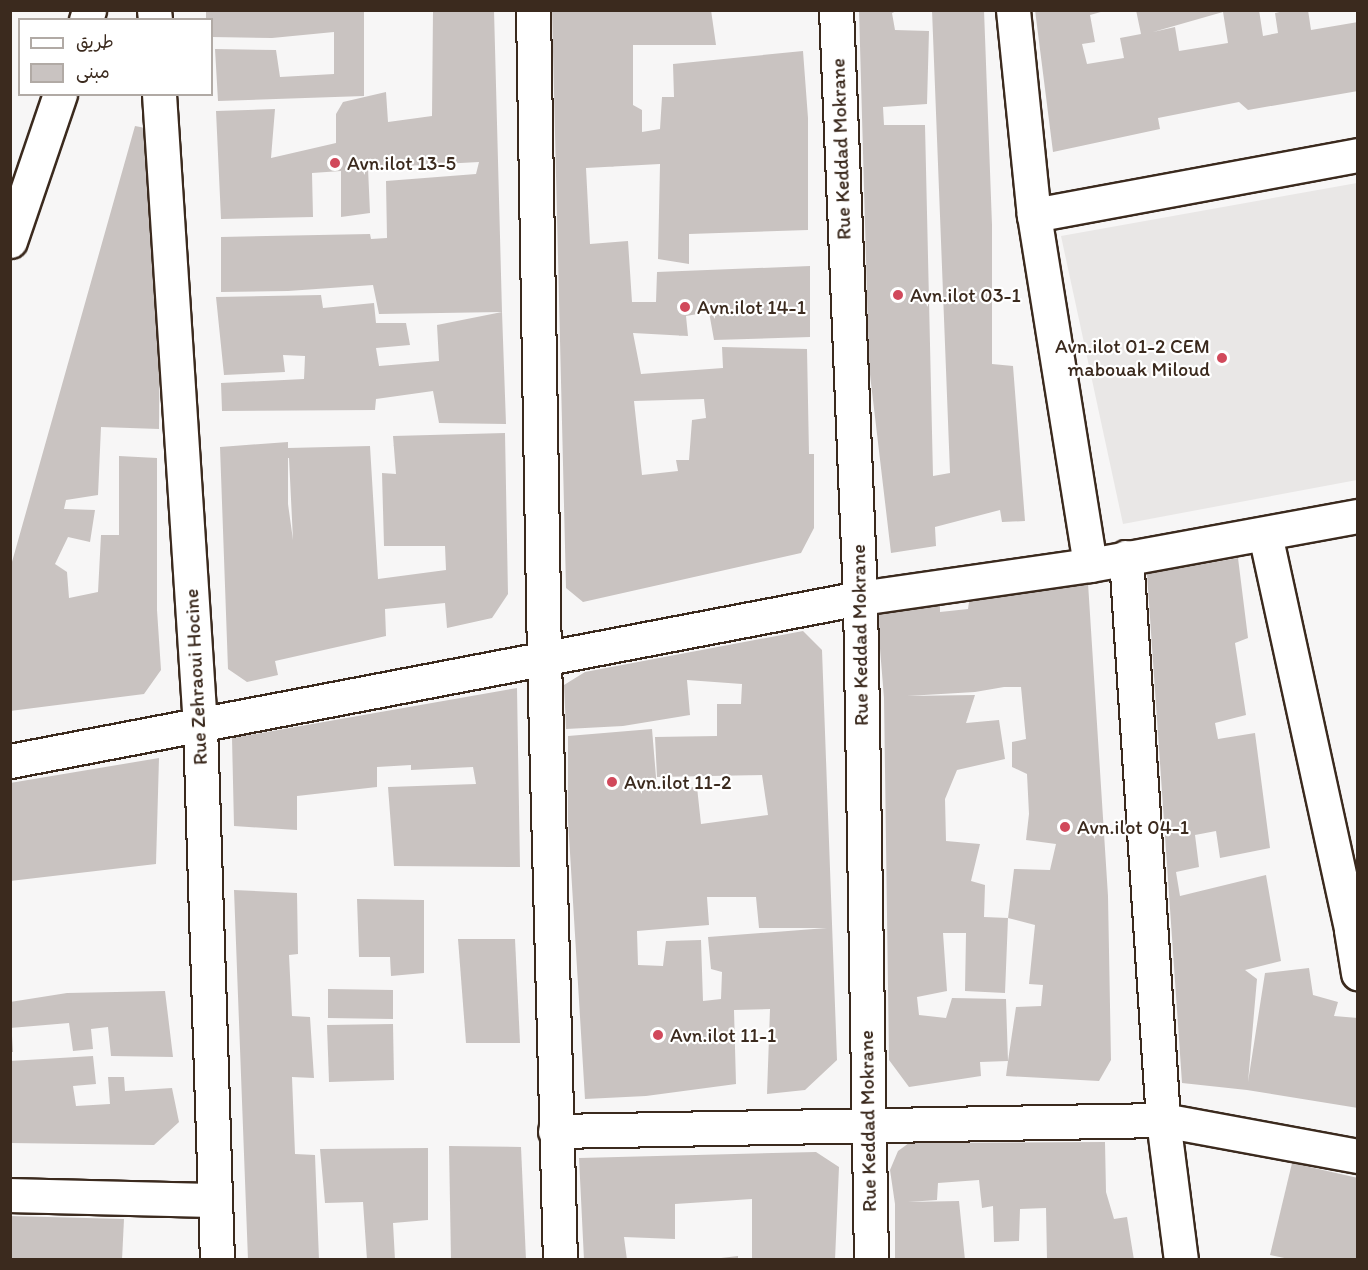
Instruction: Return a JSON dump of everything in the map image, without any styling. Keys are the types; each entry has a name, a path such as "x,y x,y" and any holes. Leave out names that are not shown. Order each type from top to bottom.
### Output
{"street":[{"path":"533,10 544,659 560,1260"},
{"name":"Rue Keddad Mokrane","path":"836,10 860,598 871,1260"},
{"path":"1013,10 1034,215 1090,565"},
{"path":"10,241 59,96"},
{"name":"Rue Zehraoui Hocine","path":"159,96 200,726 217,1260"},
{"path":"1034,215 1358,155"},
{"path":"10,761 860,598 1090,565 1358,516"},
{"path":"1265,534 1351,930 1358,973"},
{"path":"1126,557 1163,1120 1182,1260"},
{"path":"555,1131 1163,1120 1358,1156"},
{"path":"10,1195 215,1200"}],"shaded area":[{"name":"Avn.ilot 01-2 CEM mabouak Miloud","path":"1357,183 1357,480 1123,524 1061,236"}],"building":[{"name":"Avn.ilot 13-5","path":"206,10 364,10 364,96 218,101 215,49 276,50 280,77 334,74 334,32 272,38 213,37 213,18 206,18"},
{"name":"Avn.ilot 13-5","path":"433,10 494,10 502,312 379,314 373,285 288,291 221,292 221,237 370,234 371,239 387,238 386,181 476,174 479,162 368,168 370,213 341,217 341,171 312,173 313,217 221,219 216,111 275,109 271,158 336,143 336,114 343,102 386,92 388,122 432,116"},
{"name":"Avn.ilot 14-1","path":"552,10 711,10 716,45 633,45 633,105 642,110 642,132 660,129 662,97 674,97 673,64 803,51 808,118 808,230 689,234 689,264 658,259 660,164 586,168 590,244 628,241 632,302 656,302 657,272 810,266 810,337 714,340 709,312 686,316 688,336 633,333 641,374 723,368 722,347 807,349 809,454 814,454 814,528 801,553 583,602 566,588","holes":["704,399 706,418 692,420 689,460 676,460 678,471 642,475 634,401"]},
{"name":"Avn.ilot 03-1","path":"859,10 899,10 892,13 895,30 929,31 927,104 883,107 884,125 925,125 933,476 950,473 932,10 984,10 992,225 992,364 1013,366 1025,521 1002,522 1000,510 935,527 936,546 891,553 869,366"},
{"path":"1035,10 1108,10 1090,15 1095,42 1082,44 1087,64 1124,58 1120,38 1141,34 1136,10 1259,10 1263,36 1278,33 1275,13 1289,10 1308,10 1311,30 1358,22 1358,91 1248,110 1239,102 1158,118 1160,129 1053,152","holes":["1223,12 1228,43 1179,51 1175,27 1153,32"]},
{"path":"135,126 161,131 159,429 101,427 98,495 66,500 64,509 95,510 90,542 68,537 55,564 67,572 69,598 98,592 101,535 119,535 119,456 157,458 157,610 161,670 144,694 10,711 10,569"},
{"path":"321,295 323,308 374,303 376,323 406,323 410,345 376,348 379,366 439,361 437,325 502,312 506,424 439,423 433,391 376,399 375,410 222,411 221,383 304,379 305,356 283,355 285,372 224,375 216,297"},
{"path":"505,433 508,594 492,618 447,628 445,603 385,609 386,636 275,661 278,675 247,682 228,669 220,447 288,442 288,448 370,446 378,579 446,570 445,546 384,546 382,473 396,474 393,436","holes":["289,458 293,540 288,504"]},
{"path":"1238,558 1248,638 1235,643 1246,715 1215,723 1218,739 1255,733 1270,848 1220,858 1216,831 1195,835 1199,867 1176,872 1180,896 1266,875 1281,961 1245,970 1257,979 1248,1082 1265,973 1309,968 1313,995 1338,1002 1334,1016 1358,1018 1358,1108 1247,1090 1182,1083 1147,574"},
{"path":"1088,583 1108,896 1111,1060 1099,1081 1006,1076 1008,1061 980,1062 981,1076 909,1087 889,1060 884,698 877,612 940,601 940,612 968,609 969,602","holes":["1021,687 1026,739 1012,742 1012,767 1027,774 1029,814 1026,840 1056,844 1050,870 1014,869 1008,918 984,917 985,885 971,881 980,844 946,841 945,799 957,770 1005,759 999,720 966,723 975,695 907,696","1008,918 1035,925 1029,984 1043,985 1041,1006 1016,1007 1008,1061 1006,999 952,998 946,1018 919,1015 917,997 947,991 943,933 966,933 965,991 1005,993"]},
{"name":"Avn.ilot 11-2","path":"803,631 822,650 837,1060 805,1090 767,1094 770,1009 734,1010 736,1084 646,1096 585,1099 568,820 568,736 652,729 657,789 697,787 701,824 768,815 762,775 657,777 655,737 717,736 717,704 741,704 742,684 687,680 690,715 623,726 566,729 564,685 585,672","holes":["707,897 756,897 759,928 827,928 708,937 711,969 722,972 721,999 703,1001 701,940 666,941 663,966 638,965 637,931 709,925"]},
{"path":"517,688 520,867 394,866 388,787 476,784 473,767 411,770 411,765 377,767 377,787 297,796 297,830 234,826 232,738"},
{"path":"159,758 156,864 10,881 10,783"},
{"path":"234,890 297,893 298,954 289,955 292,1016 310,1017 314,1078 292,1077 295,1154 315,1155 319,1260 248,1260"},
{"path":"357,899 424,900 424,973 391,976 390,957 359,957"},
{"path":"458,939 515,939 520,1043 466,1043"},
{"path":"328,989 393,990 393,1019 328,1018"},
{"path":"165,991 173,1057 111,1056 108,1027 91,1029 93,1049 73,1051 69,1023 10,1028 10,1002 67,993"},
{"path":"393,1024 394,1080 329,1082 327,1025"},
{"path":"10,1036 12,1036 13,1052 10,1052"},
{"path":"93,1056 96,1084 73,1086 76,1106 110,1104 108,1077 124,1077 125,1091 172,1088 179,1122 154,1145 10,1143 10,1061"},
{"path":"1105,1142 1106,1192 1114,1219 1127,1217 1134,1260 1047,1260 1046,1208 1020,1209 1019,1241 994,1242 993,1206 982,1208 979,1180 938,1183 937,1200 908,1202 959,1201 965,1260 895,1260 895,1204 890,1170 898,1151 909,1143"},
{"path":"449,1146 521,1147 526,1260 451,1260"},
{"path":"428,1148 428,1220 393,1223 395,1260 367,1260 363,1202 325,1203 320,1149"},
{"path":"816,1152 839,1167 835,1260 752,1260 752,1199 675,1204 675,1239 624,1237 627,1260 584,1260 579,1158"},
{"path":"1292,1163 1358,1178 1358,1260 1294,1260 1270,1255"},
{"path":"10,1216 124,1219 122,1260 10,1260"},
{"path":"738,1256 738,1260 721,1260 721,1258"}],"place":[{"name":"Avn.ilot 13-5","path":"335,163"},
{"name":"Avn.ilot 03-1","path":"898,295"},
{"name":"Avn.ilot 14-1","path":"685,307"},
{"name":"Avn.ilot 01-2 CEM mabouak Miloud","path":"1222,358"},
{"name":"Avn.ilot 11-2","path":"612,782"},
{"name":"Avn.ilot 04-1","path":"1065,827"},
{"name":"Avn.ilot 11-1","path":"658,1035"}]}
